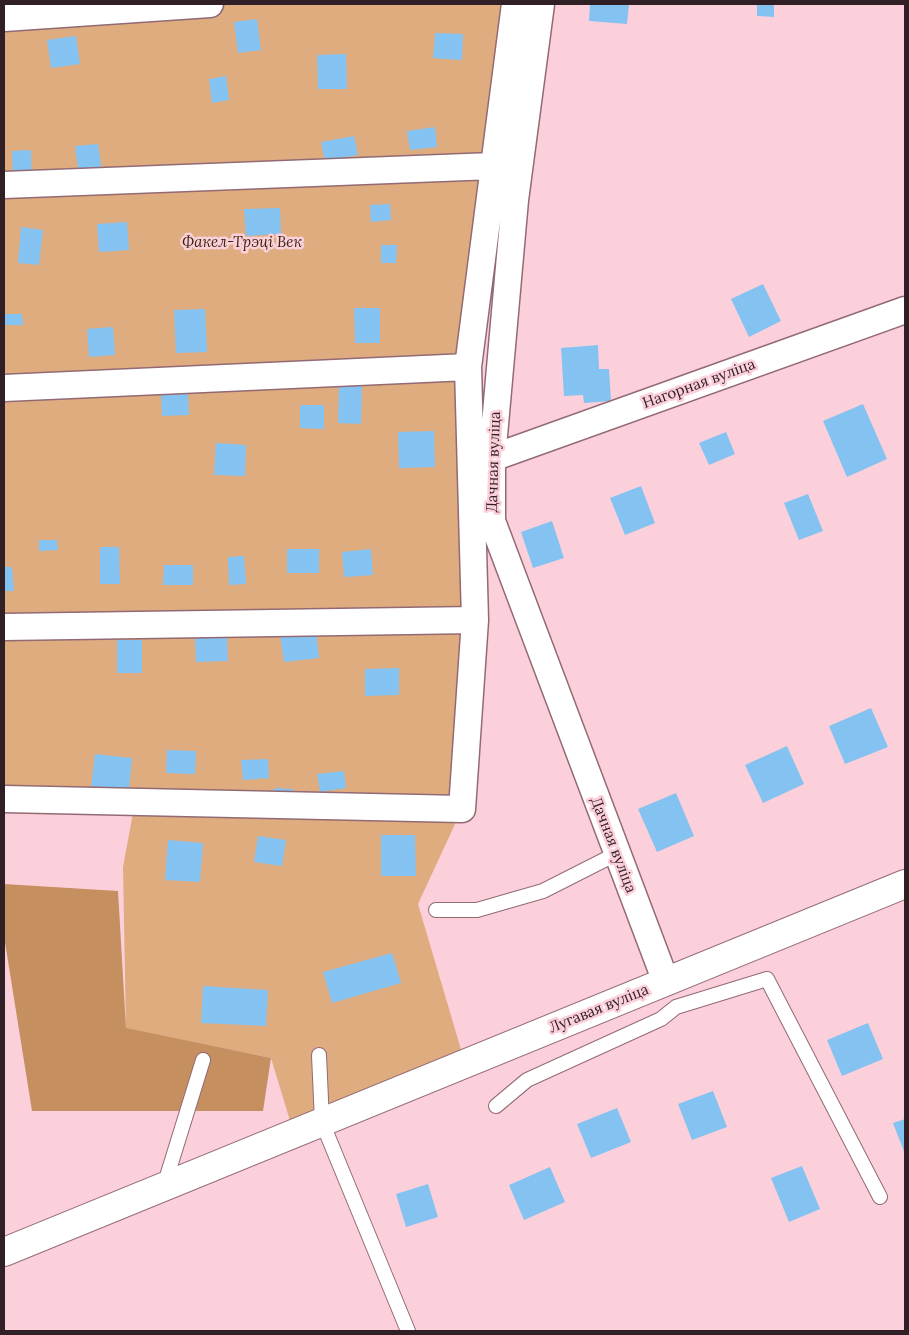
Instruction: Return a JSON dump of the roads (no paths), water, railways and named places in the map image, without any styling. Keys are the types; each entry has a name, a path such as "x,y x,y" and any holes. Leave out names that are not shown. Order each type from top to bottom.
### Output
{"street":[{"path":"4,18 210,4"},
{"name":"Дачная вуліца","path":"541,4 515,200 492,458 492,521 616,854 666,982"},
{"path":"4,799 462,809 475,620 468,368 513,6"},
{"path":"4,185 493,166"},
{"name":"Нагорная вуліца","path":"492,458 905,310"},
{"path":"4,388 468,368"},
{"path":"4,627 475,620"},
{"name":"Лугавая вуліца","path":"4,1252 905,884"}],"lane":[{"path":"436,910 477,910 543,891 616,854"},
{"path":"496,1106 527,1080 661,1019 676,1007 767,979 880,1197"},
{"path":"666,982 676,1007"},
{"path":"319,1055 322,1122 408,1331"},
{"path":"164,1186 203,1060"}],"park label":[{"name":"Факел-Трэці Век","path":"242,243"}]}
